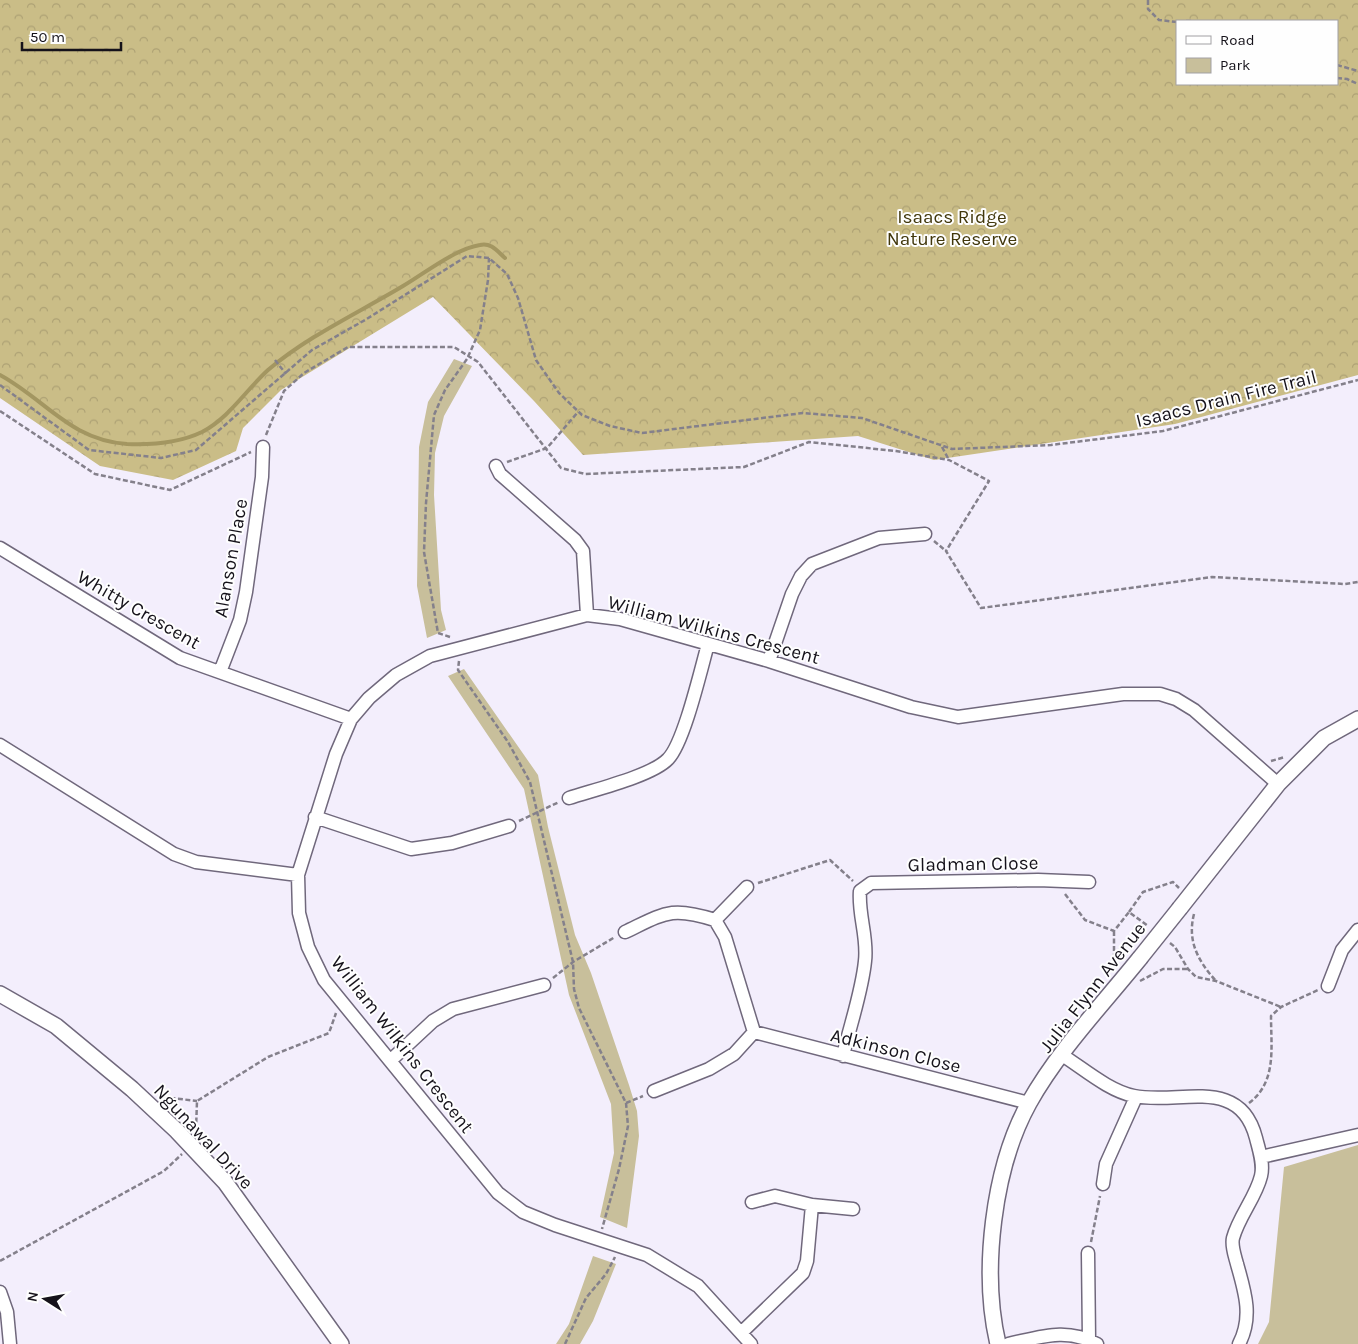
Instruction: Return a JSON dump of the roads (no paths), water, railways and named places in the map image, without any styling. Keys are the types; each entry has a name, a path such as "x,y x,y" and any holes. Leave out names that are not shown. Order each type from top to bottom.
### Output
{"street":[{"name":"Alanson Place","path":"220,672 240,620 246,592 262,477 263,447"},
{"path":"496,466 500,474 574,540 583,552 587,615"},
{"path":"769,662 792,594 801,576 812,564 880,538 925,534"},
{"name":"Whitty Crescent","path":"0,548 180,658 351,719"},
{"name":"William Wilkins Crescent","path":"751,1344 698,1286 647,1254 523,1212 498,1193 324,980 308,947 299,913 298,875 336,754 351,719 369,698 396,675 430,656 455,654 587,615 620,619 769,662 911,707 958,717 1123,694 1160,694 1176,699 1194,710 1278,784"},
{"path":"569,798 652,770 668,759 678,744 708,644"},
{"name":"Julia Flynn Avenue","path":"998,1344 991,1315 989,1275 992,1235 998,1195 1011,1147 1029,1104 1062,1056 1278,784 1324,738 1358,719"},
{"path":"0,745 174,854 196,862 298,875"},
{"path":"315,818 411,849 452,843 509,826"},
{"name":"Gladman Close","path":"843,1056 865,962 866,940 857,886 870,883 1038,880 1089,882"},
{"path":"715,920 747,887"},
{"path":"625,932 667,912 693,913 715,920 725,937 754,1032 734,1054 709,1069 654,1091"},
{"path":"1328,986 1342,950 1358,930"},
{"path":"390,1061 433,1021 452,1009 544,985"},
{"name":"Ngunawal Drive","path":"0,994 56,1026 132,1089 177,1130 225,1182 341,1344"},
{"name":"Adkinson Close","path":"754,1032 1029,1104"},
{"path":"1062,1056 1121,1093 1136,1096 1209,1097 1228,1101 1241,1109 1252,1121 1261,1157 1261,1175 1233,1239 1234,1254 1246,1293 1248,1314 1244,1334 1239,1344"},
{"path":"1103,1184 1106,1164 1136,1096"},
{"path":"1261,1157 1358,1135"},
{"path":"752,1202 775,1196 812,1205 853,1209"},
{"path":"741,1333 803,1273 807,1261 812,1205"},
{"path":"1008,1344 1055,1334 1072,1334 1093,1342 1088,1253"},
{"path":"0,1292 7,1312 10,1344"}],"waterway":[{"path":"0,375 59,417 90,435 107,441 127,444 156,444 175,441 193,436 212,426 229,412 268,370 300,346 403,286 450,256 470,247 484,244 494,248 505,258"}],"park label":[{"name":"Isaacs Ridge Nature Reserve","path":"952,227"}]}
